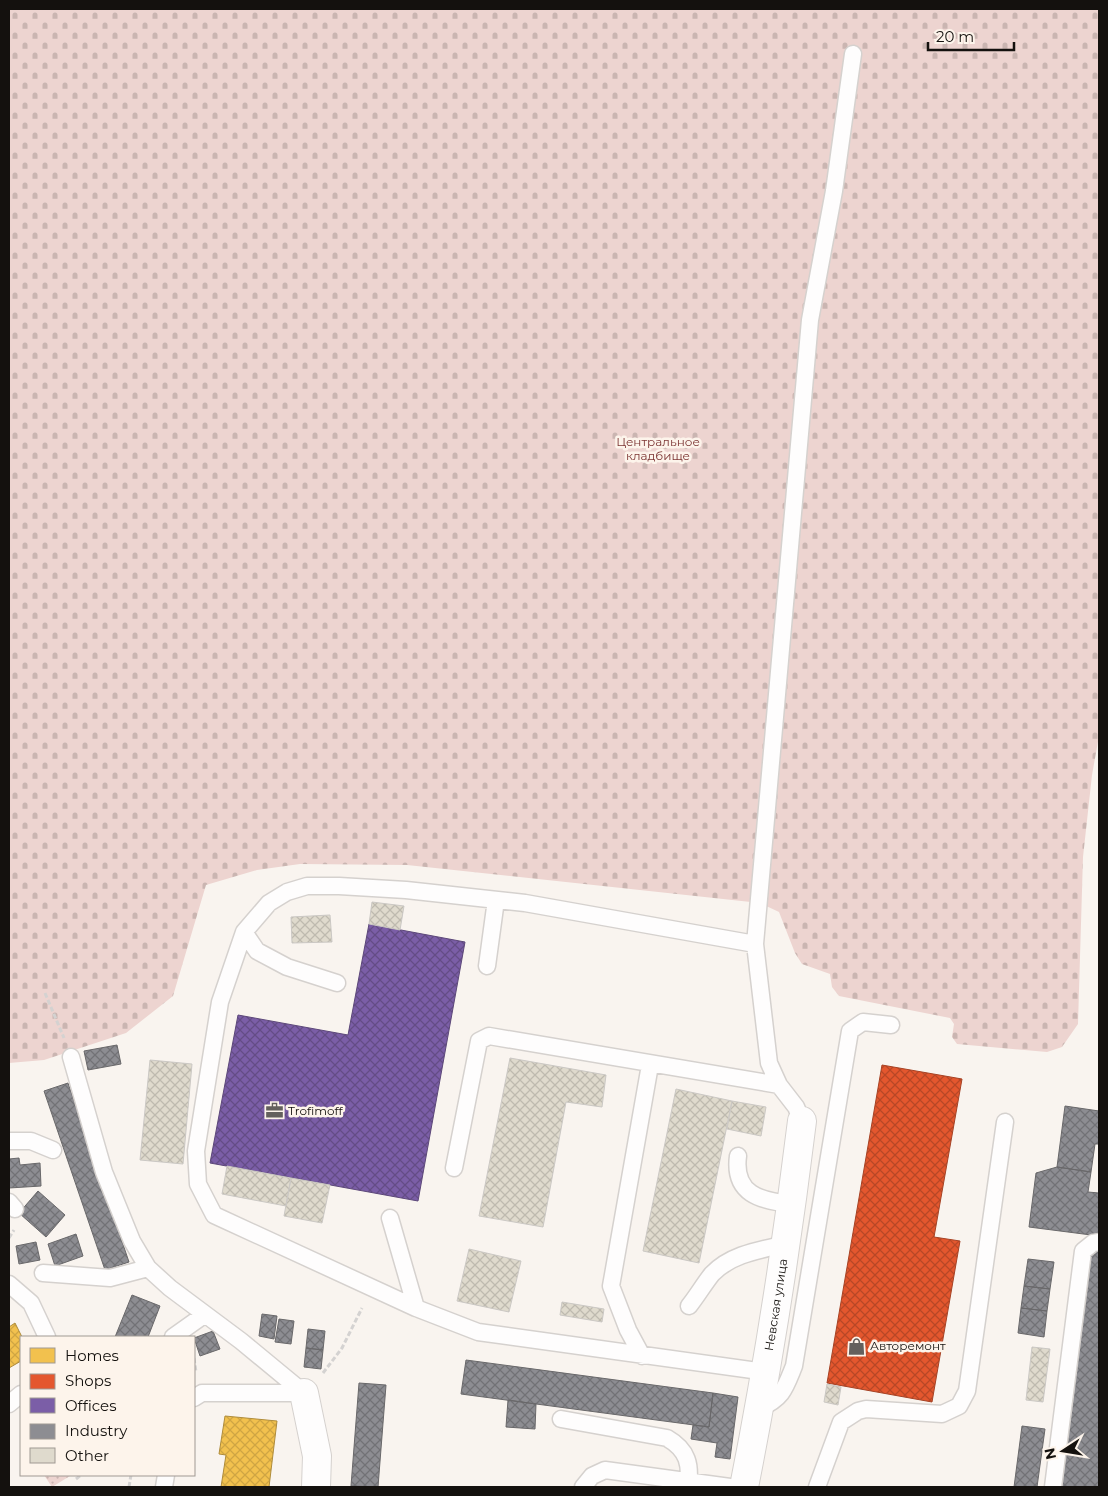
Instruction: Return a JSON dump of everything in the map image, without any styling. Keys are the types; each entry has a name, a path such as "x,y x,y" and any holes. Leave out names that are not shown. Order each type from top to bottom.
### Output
{"street":[{"name":"Невская улица","path":"744,1487 766,1372 792,1204 802,1121"},
{"path":"304,1393 318,1456 316,1487"}],"lane":[{"path":"802,1121 796,1107 779,1085 769,1063 755,944 810,320 834,191 853,54"},
{"path":"755,944 525,903 406,890 307,886 287,892 269,903 244,932 220,1002 196,1151 198,1184 214,1215 416,1308 478,1332 766,1372"},
{"path":"487,966 496,900"},
{"path":"244,932 257,951 287,966 337,983"},
{"path":"760,1408 776,1401 786,1388 794,1366 850,1031 863,1022 891,1025"},
{"path":"454,1168 479,1041 483,1037 489,1036 650,1065 779,1085"},
{"path":"71,1057 104,1172 132,1241 148,1268 204,1315 241,1340 304,1393"},
{"path":"642,1356 628,1330 611,1286 650,1065"},
{"path":"818,1487 841,1422 848,1416 866,1409 942,1414 959,1406 966,1391 1005,1122"},
{"path":"9,1141 31,1141 54,1150"},
{"path":"738,1156 736,1170 742,1184 750,1194 777,1202 792,1204"},
{"path":"390,1218 416,1308"},
{"path":"1054,1487 1083,1251 1093,1242 1099,1242"},
{"path":"689,1306 712,1274 723,1265 742,1255 786,1244"},
{"path":"43,1273 110,1278 148,1268"},
{"path":"9,1284 31,1303 47,1336"},
{"path":"174,1336 204,1315"},
{"path":"195,1397 202,1393 304,1393"},
{"path":"9,1404 20,1395"},
{"path":"561,1419 667,1438 684,1451 690,1470 688,1484"},
{"path":"583,1487 592,1476 605,1470 688,1484 730,1487"}],"path":[{"path":"45,994 63,1036"},
{"path":"304,1393 318,1380 342,1348 372,1288"},
{"path":"76,1479 79,1476"}],"green space":[{"name":"Центральное кладбище","path":"9,9 1099,9 1099,736 1092,775 1083,857 1078,1024 1062,1047 1047,1052 957,1044 952,1037 954,1024 950,1018 839,996 832,987 830,974 802,964 795,953 779,912 760,903 407,865 300,864 257,870 206,885 173,996 126,1033 44,1060 9,1063"},
{"path":"45,1476 70,1476 52,1487"}],"building: Homes":[{"path":"15,1323 22,1336 20,1362 9,1368 9,1327"},
{"path":"225,1416 277,1421 269,1487 221,1487 226,1455 219,1454"}],"building: Shops":[{"path":"882,1065 962,1079 934,1237 960,1241 932,1402 827,1383"}],"building: Offices":[{"path":"369,924 465,942 418,1201 210,1163 238,1015 348,1035"}],"building: Industry":[{"path":"117,1045 121,1064 88,1070 84,1051"},
{"path":"68,1083 129,1262 105,1270 44,1091"},
{"path":"1065,1106 1099,1111 1099,1144 1095,1144 1091,1172 1057,1167"},
{"path":"19,1158 20,1165 40,1163 41,1186 9,1188 9,1159"},
{"path":"1057,1167 1091,1172 1088,1192 1099,1193 1099,1236 1029,1227 1036,1173"},
{"path":"38,1191 65,1215 46,1237 19,1213"},
{"path":"76,1234 83,1256 55,1266 48,1244"},
{"path":"36,1242 40,1260 19,1264 16,1246"},
{"path":"1092,1249 1099,1250 1099,1487 1061,1487"},
{"path":"1028,1259 1054,1262 1050,1289 1024,1286"},
{"path":"1024,1286 1050,1289 1047,1311 1021,1308"},
{"path":"132,1295 160,1306 148,1336 115,1336"},
{"path":"1021,1308 1047,1311 1044,1337 1018,1333"},
{"path":"262,1314 277,1316 274,1339 259,1336"},
{"path":"279,1319 294,1321 291,1344 275,1342"},
{"path":"308,1329 325,1331 323,1350 306,1348"},
{"path":"213,1331 220,1349 200,1356 195,1338"},
{"path":"306,1348 323,1350 321,1369 304,1367"},
{"path":"466,1360 713,1393 709,1427 461,1394"},
{"path":"359,1383 386,1385 378,1487 351,1486"},
{"path":"713,1393 738,1397 730,1459 715,1457 717,1443 691,1439 693,1425 709,1427"},
{"path":"508,1400 536,1404 535,1429 506,1427"},
{"path":"1022,1426 1045,1429 1037,1487 1014,1487"}],"building: Other":[{"path":"372,902 404,906 400,930 369,924"},
{"path":"330,915 332,942 292,943 291,917"},
{"path":"510,1058 606,1075 602,1107 566,1102 543,1227 479,1216"},
{"path":"150,1060 192,1064 183,1164 140,1160"},
{"path":"676,1089 732,1101 699,1263 643,1251"},
{"path":"732,1101 766,1107 761,1136 727,1129"},
{"path":"227,1166 291,1178 286,1206 222,1194"},
{"path":"291,1178 330,1185 322,1223 284,1216"},
{"path":"469,1249 521,1261 509,1312 457,1301"},
{"path":"562,1302 604,1309 602,1322 560,1315"},
{"path":"1032,1347 1050,1349 1043,1402 1026,1400"},
{"path":"827,1384 841,1387 838,1405 824,1402"}],"place":[{"name":"Trofimoff","path":"274,1111"},
{"name":"Авторемонт","path":"856,1346"}]}
